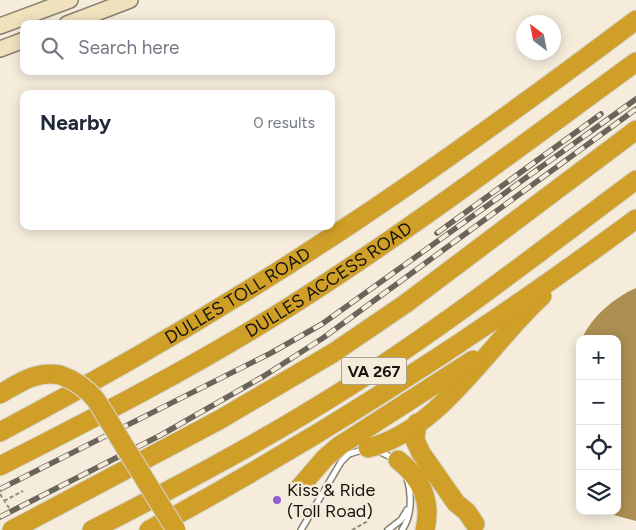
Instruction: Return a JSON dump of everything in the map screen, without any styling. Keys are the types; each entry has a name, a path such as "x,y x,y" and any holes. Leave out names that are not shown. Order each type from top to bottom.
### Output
{"highway":[{"name":"DULLES TOLL ROAD","path":"0,432 133,359 354,223 498,122 636,20"},
{"name":"DULLES ACCESS ROAD","path":"0,466 173,376 295,303 399,234 636,62"},
{"path":"12,530 226,416 332,353 405,304 636,130"},
{"name":"VA 267","path":"92,530 236,455 351,386 459,312 636,180"},
{"path":"149,530 261,468 364,406 537,289 636,219"},
{"path":"368,448 391,440 417,424 442,404 540,298 609,238"},
{"path":"300,487 325,458 339,446 494,347"},
{"path":"0,394 33,376 51,373 60,375 80,385 96,400 176,530"},
{"path":"417,424 414,440 421,453 456,503 467,512 475,524"},
{"path":"398,460 417,479 424,494 427,509 425,530"}],"main road":[{"path":"77,20 130,0"},
{"path":"0,26 67,1 69,20"},
{"path":"0,49 20,42"}],"lane":[{"path":"301,530 340,462 349,454 368,448 380,451 398,460 408,480 410,496 407,520 402,530"},
{"path":"388,530 402,520 409,504"}],"path":[{"path":"4,501 22,491"},
{"path":"0,494 9,508"},
{"path":"352,530 368,521"}],"shaded area":[{"path":"636,288 636,521 614,515 621,515 621,335 584,335 591,323 604,309"}],"railway":[{"path":"0,489 271,353 322,324 636,99"},
{"path":"0,517 161,435 264,376 323,338 636,109"},
{"path":"437,233 601,114"}],"place":[{"name":"Kiss & Ride (Toll Road)","path":"277,500"}]}
